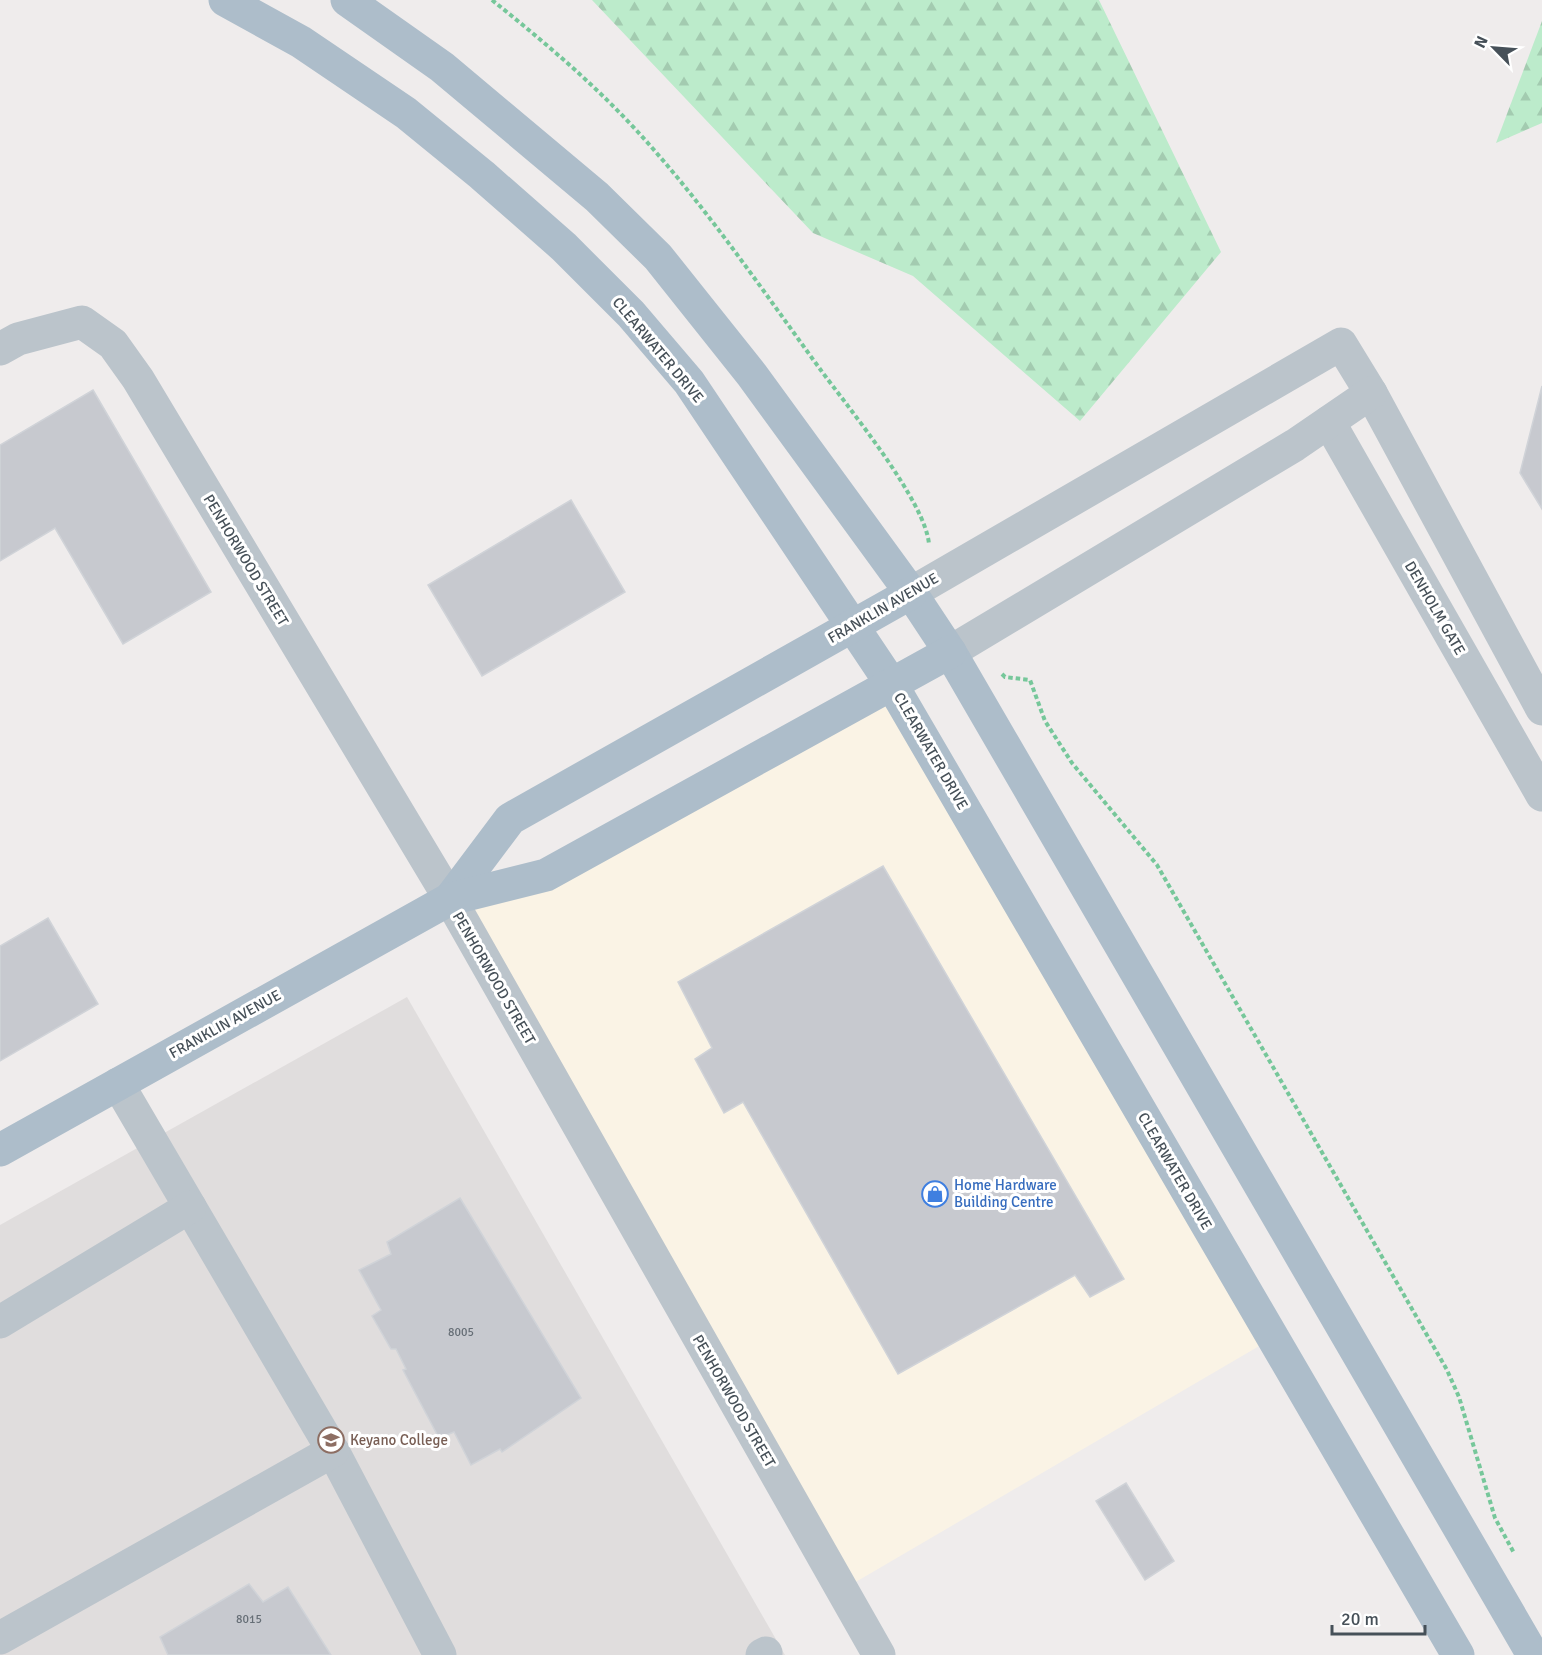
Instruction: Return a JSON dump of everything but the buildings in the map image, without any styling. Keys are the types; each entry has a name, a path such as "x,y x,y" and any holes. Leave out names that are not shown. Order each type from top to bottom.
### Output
{"main road":[{"name":"CLEARWATER DRIVE","path":"225,0 301,42 406,113 482,175 564,247 631,314 689,382 854,625 892,685 1458,1655"},
{"path":"347,0 442,66 597,197 658,257 924,585 961,645 1533,1655"},
{"name":"FRANKLIN AVENUE","path":"450,899 510,819 924,585"},
{"name":"FRANKLIN AVENUE","path":"0,1150 450,899 546,875 961,645"}],"street":[{"name":"PENHORWOOD STREET","path":"0,349 18,339 82,322 113,344 138,380 450,899 879,1655"},
{"name":"FRANKLIN AVENUE","path":"924,585 1341,344 1371,393 1329,422 961,645"},
{"path":"1371,393 1542,709"},
{"name":"DENHOLM GATE","path":"1329,422 1542,795"},
{"path":"118,1084 333,1451 440,1655"},
{"path":"0,1322 190,1207"},
{"path":"0,1638 333,1451"}],"path":[{"path":"492,0 558,53 637,131 717,229 894,470 928,533 929,557 924,585"},
{"path":"961,645 1005,677 1030,680 1045,721 1072,763 1157,865 1447,1370 1459,1397 1495,1518 1517,1559"}],"shaded area":[{"path":"892,685 1273,1338 842,1590 450,899 546,875"},
{"name":"Keyano College","path":"407,997 785,1655 0,1655 0,1225"}],"green space":[{"path":"592,0 1099,0 1221,252 1080,421 913,276 813,233"},
{"path":"1542,21 1542,123 1496,143"}],"place":[{"name":"Home Hardware Building Centre","path":"935,1194"},
{"name":"Keyano College","path":"331,1440"}]}
